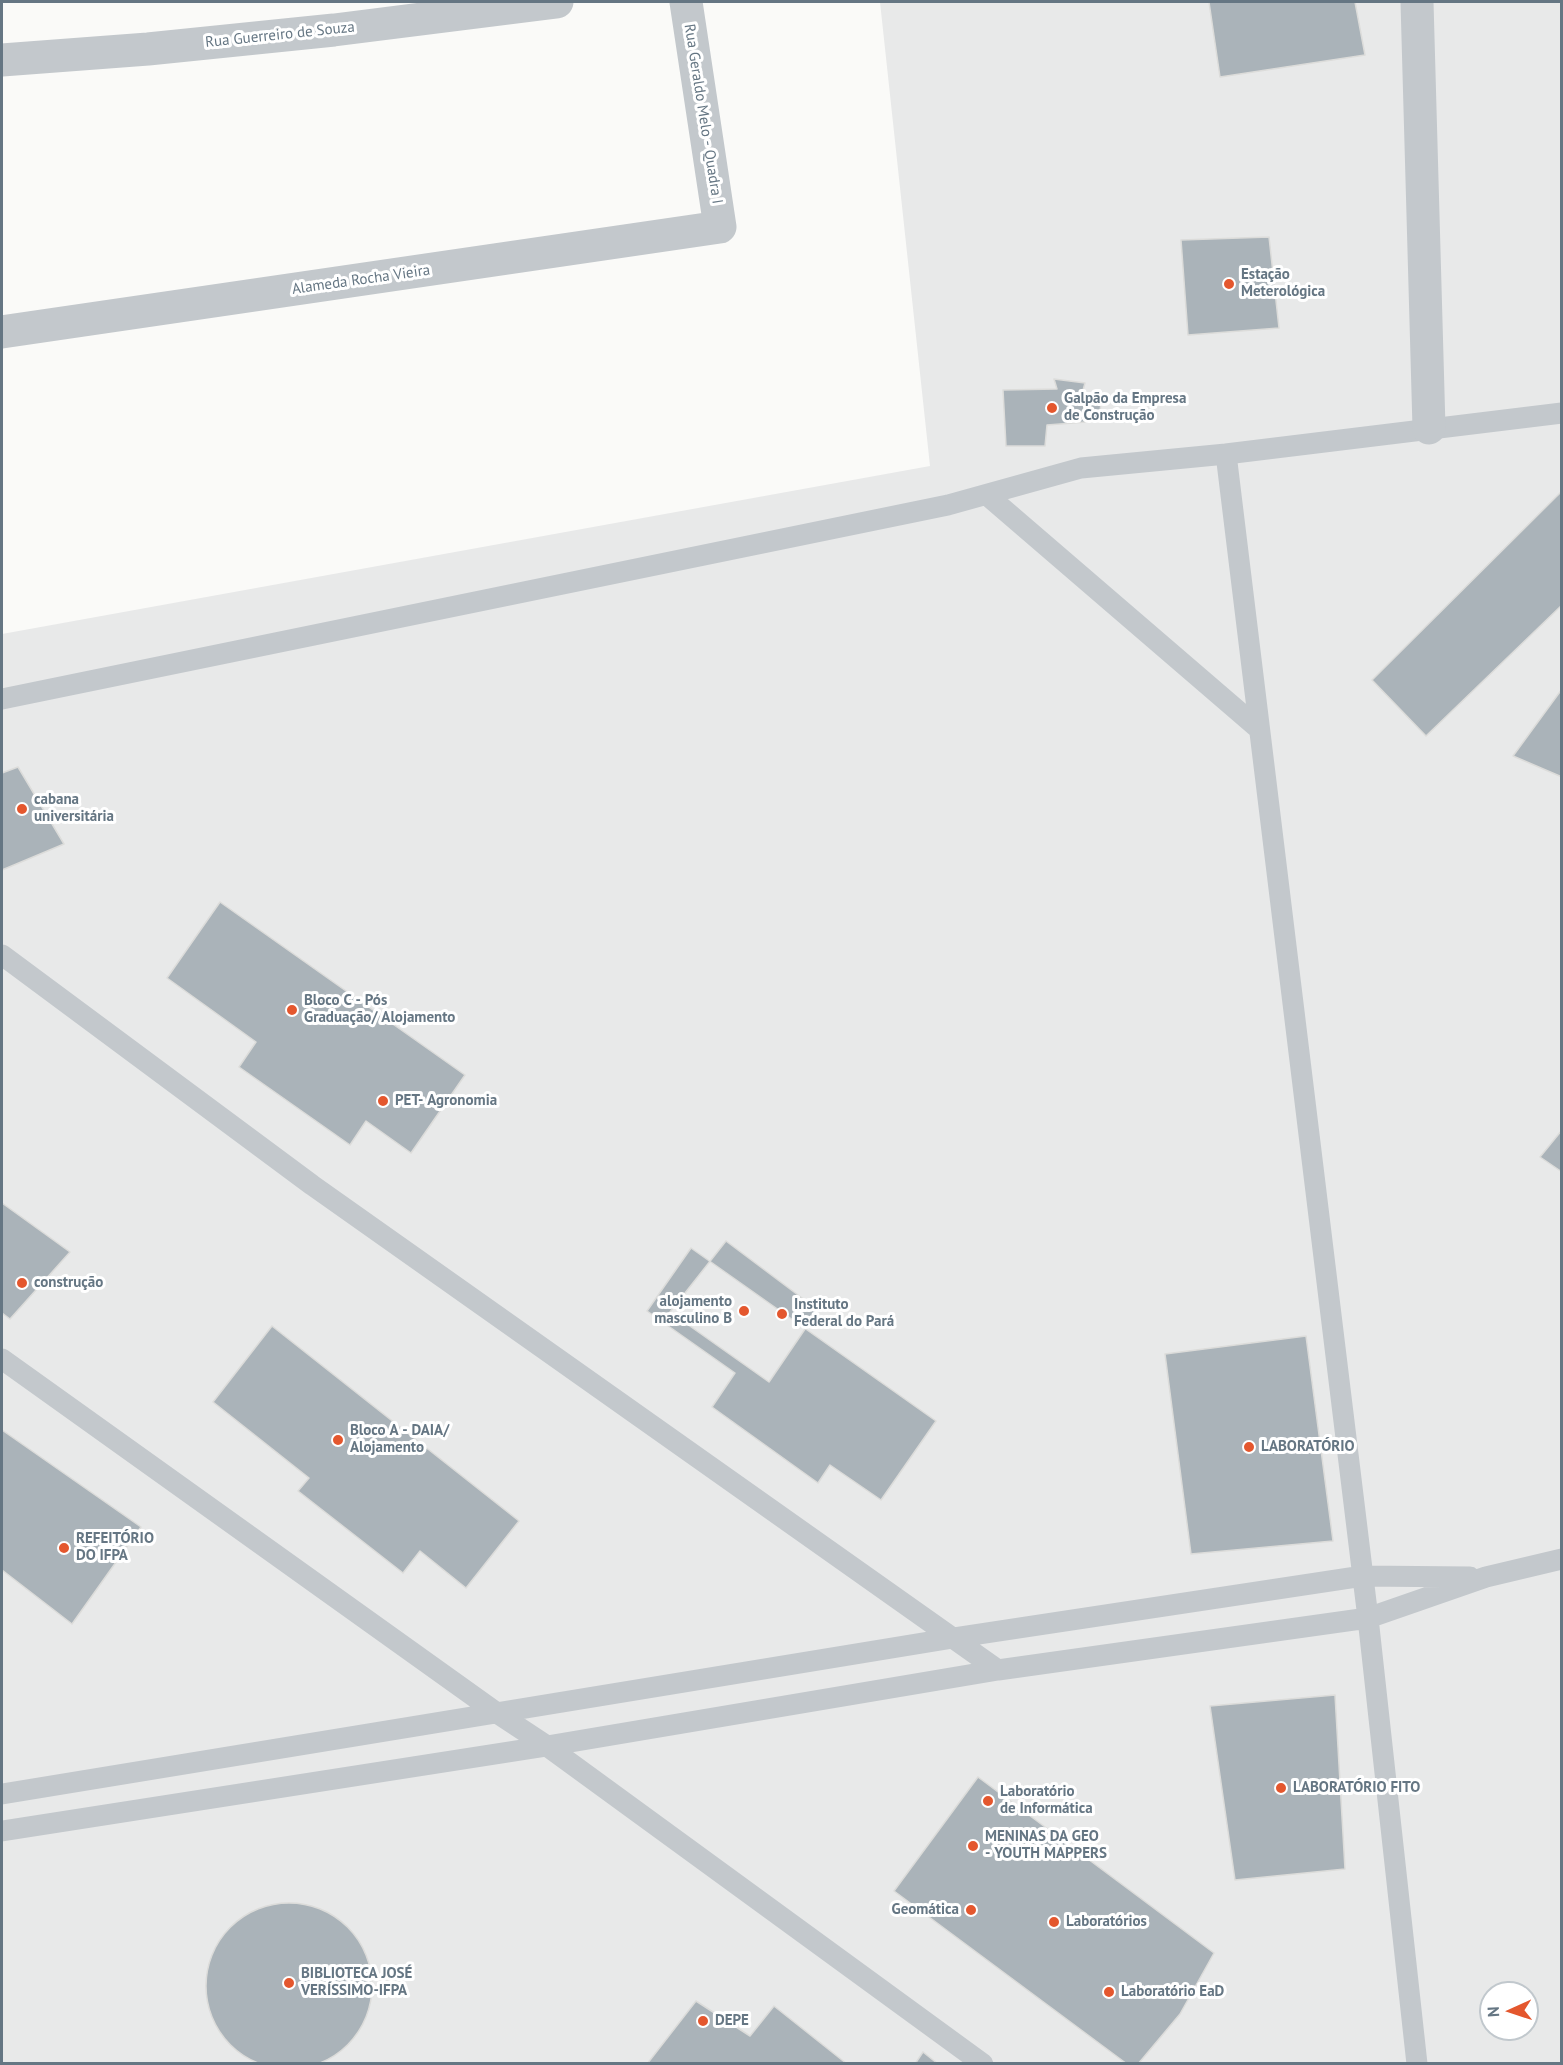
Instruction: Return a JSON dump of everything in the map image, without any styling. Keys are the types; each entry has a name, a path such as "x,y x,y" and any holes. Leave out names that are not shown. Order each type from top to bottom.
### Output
{"street":[{"name":"Rua Guerreiro de Souza","path":"2,60 288,34 557,2"},
{"name":"Rua Geraldo Melo - Quadra I","path":"686,2 720,227"},
{"path":"1417,2 1429,428"},
{"name":"Alameda Rocha Vieira","path":"2,332 720,227"}],"lane":[{"path":"2,699 987,495 1081,468 1226,454 1562,413"},
{"path":"1226,454 1368,1618 1417,2064"},
{"path":"987,495 1259,729"},
{"path":"2,955 312,1185 998,1670"},
{"path":"2,1359 496,1713 547,1746 983,2064"},
{"path":"2,1831 547,1746 998,1670 1368,1618 1486,1577 1562,1558"},
{"path":"2,1794 953,1638 1363,1576 1486,1577"}],"shaded area":[{"name":"Instituto Federal do Pará","path":"880,2 1561,2 1561,2063 2,2064 2,634 930,466"}],"building":[{"path":"1209,2 1355,2 1365,55 1220,77"},
{"name":"Estação Meterológica","path":"1269,237 1279,328 1188,335 1181,240"},
{"name":"Galpão da Empresa de Construção","path":"1054,379 1085,383 1082,394 1102,393 1099,421 1047,425 1045,446 1006,446 1003,390 1057,389"},
{"path":"1562,491 1562,605 1426,736 1372,680"},
{"path":"1562,689 1562,777 1513,756"},
{"name":"cabana universitária","path":"18,767 64,844 2,870 2,773"},
{"name":"Bloco C - Pós Graduação/ Alojamento","path":"220,902 465,1075 411,1153 366,1121 350,1145 239,1067 256,1042 167,978"},
{"path":"1562,1130 1562,1172 1540,1157"},
{"name":"construção","path":"2,1203 70,1252 10,1319 2,1313"},
{"name":"alojamento masculino B","path":"726,1241 818,1310 769,1382 670,1312"},
{"path":"691,1248 936,1421 881,1500 830,1465 818,1483 712,1407 735,1373 647,1311"},
{"name":"Bloco A - DAIA/ Alojamento","path":"272,1326 519,1521 466,1588 420,1551 403,1573 298,1491 309,1478 213,1402"},
{"name":"LABORATÓRIO","path":"1306,1336 1333,1541 1191,1554 1165,1354"},
{"name":"REFEITÓRIO DO IFPA","path":"2,1430 141,1527 72,1624 2,1570"},
{"name":"LABORATÓRIO FITO","path":"1335,1695 1345,1869 1235,1880 1210,1706"},
{"name":"Laboratórios","path":"978,1777 1214,1953 1180,2014 1138,2064 1127,2064 894,1891"},
{"name":"BIBLIOTECA JOSÉ VERÍSSIMO-IFPA","path":"289,1903 321,1910 335,1917 347,1928 358,1940 365,1954 372,1986 365,2018 358,2032 347,2044 335,2055 321,2062 289,2069 257,2062 243,2055 231,2044 220,2032 213,2018 206,1986 213,1954 220,1940 231,1928 243,1917 257,1910"},
{"name":"DEPE","path":"696,2001 750,2036 774,2006 847,2064 647,2064"},
{"path":"923,2052 938,2064 915,2064"}],"place":[{"name":"Estação Meterológica","path":"1229,284"},
{"name":"Galpão da Empresa de Construção","path":"1052,408"},
{"name":"cabana universitária","path":"22,809"},
{"name":"Bloco C - Pós Graduação/ Alojamento","path":"292,1010"},
{"name":"PET- Agronomia","path":"383,1101"},
{"name":"construção","path":"22,1283"},
{"name":"alojamento masculino B","path":"744,1311"},
{"name":"Instituto Federal do Pará","path":"782,1314"},
{"name":"Bloco A - DAIA/ Alojamento","path":"338,1440"},
{"name":"LABORATÓRIO","path":"1249,1447"},
{"name":"REFEITÓRIO DO IFPA","path":"64,1548"},
{"name":"LABORATÓRIO FITO","path":"1281,1788"},
{"name":"Laboratório de Informática","path":"988,1801"},
{"name":"MENINAS DA GEO - YOUTH MAPPERS","path":"973,1846"},
{"name":"Geomática","path":"971,1910"},
{"name":"Laboratórios","path":"1054,1922"},
{"name":"BIBLIOTECA JOSÉ VERÍSSIMO-IFPA","path":"289,1983"},
{"name":"Laboratório EaD","path":"1109,1992"},
{"name":"DEPE","path":"703,2021"}]}
